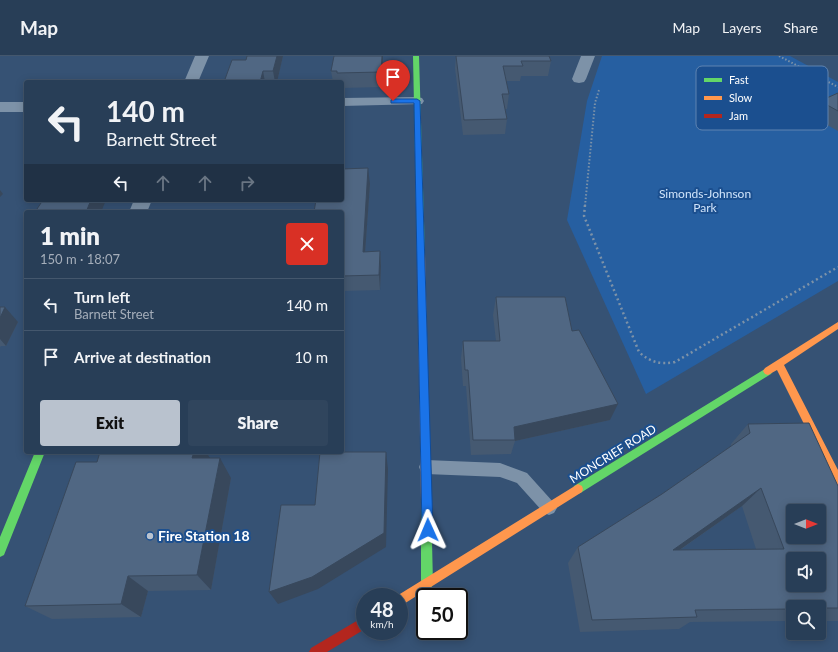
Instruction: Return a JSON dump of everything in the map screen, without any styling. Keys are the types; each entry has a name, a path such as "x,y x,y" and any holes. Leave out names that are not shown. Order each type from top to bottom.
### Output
{"main road":[{"path":"416,56 426,467 427,584"},
{"name":"MONCRIEF ROAD","path":"408,596 779,364 838,325"},
{"path":"779,364 838,481"},
{"path":"0,551 39,454"},
{"path":"315,652 356,627"}],"street":[{"path":"192,80 202,56"},
{"path":"579,79 588,56"},
{"path":"344,102 417,101"},
{"path":"0,107 24,107"}],"lane":[{"path":"426,467 500,470 522,478 549,508"}],"path":[{"path":"779,56 798,66"},
{"path":"828,82 838,87"},
{"path":"595,103 584,216 639,352 646,359 654,364 665,365 675,362 838,267"}],"green space":[{"name":"Simonds-Johnson Park","path":"602,56 790,56 808,66 696,66 696,130 828,130 828,77 838,82 838,281 646,394 567,220 587,101"}],"building":[{"path":"247,56 277,56 273,71 263,71 261,80 225,80 232,60 246,60"},
{"path":"334,56 382,56 381,72 337,73 337,71 331,71"},
{"path":"456,56 549,56 551,61 521,61 523,66 503,66 509,94 502,94 507,119 464,120"},
{"path":"838,93 838,111 828,105 828,97"},
{"path":"368,168 363,252 380,251 379,275 344,276 344,210 314,210 316,202 344,202 344,169"},
{"path":"42,202 90,202 87,210 36,210"},
{"path":"496,297 565,297 572,331 579,330 618,404 514,427 515,440 473,440 468,370 465,370 463,341 500,341"},
{"path":"0,307 5,307 0,318"},
{"path":"809,423 838,486 838,608 826,608 826,600 786,600 786,609 695,610 697,617 592,620 578,547 662,494 750,433 748,424","holes":["761,488 784,549 673,550"]},
{"path":"344,452 386,452 384,533 312,577 269,592 281,505 315,505 320,454 344,454"},
{"name":"Fire Station 18","path":"99,454 193,454 192,458 220,458 197,575 128,576 121,604 25,606 76,462 97,462"}],"traffic: fast":[{"path":"416,56 421,254"},
{"path":"578,489 768,371"},
{"path":"0,551 39,454"},
{"path":"426,499 427,584"}],"traffic: slow":[{"path":"421,254 426,499"},
{"path":"768,371 838,325"},
{"path":"779,364 838,481"},
{"path":"408,595 578,489"}],"traffic: jam":[{"path":"315,652 356,627"}],"place":[{"name":"Fire Station 18","path":"150,536"}],"route":[{"path":"393,101 417,101 428,530"}]}
